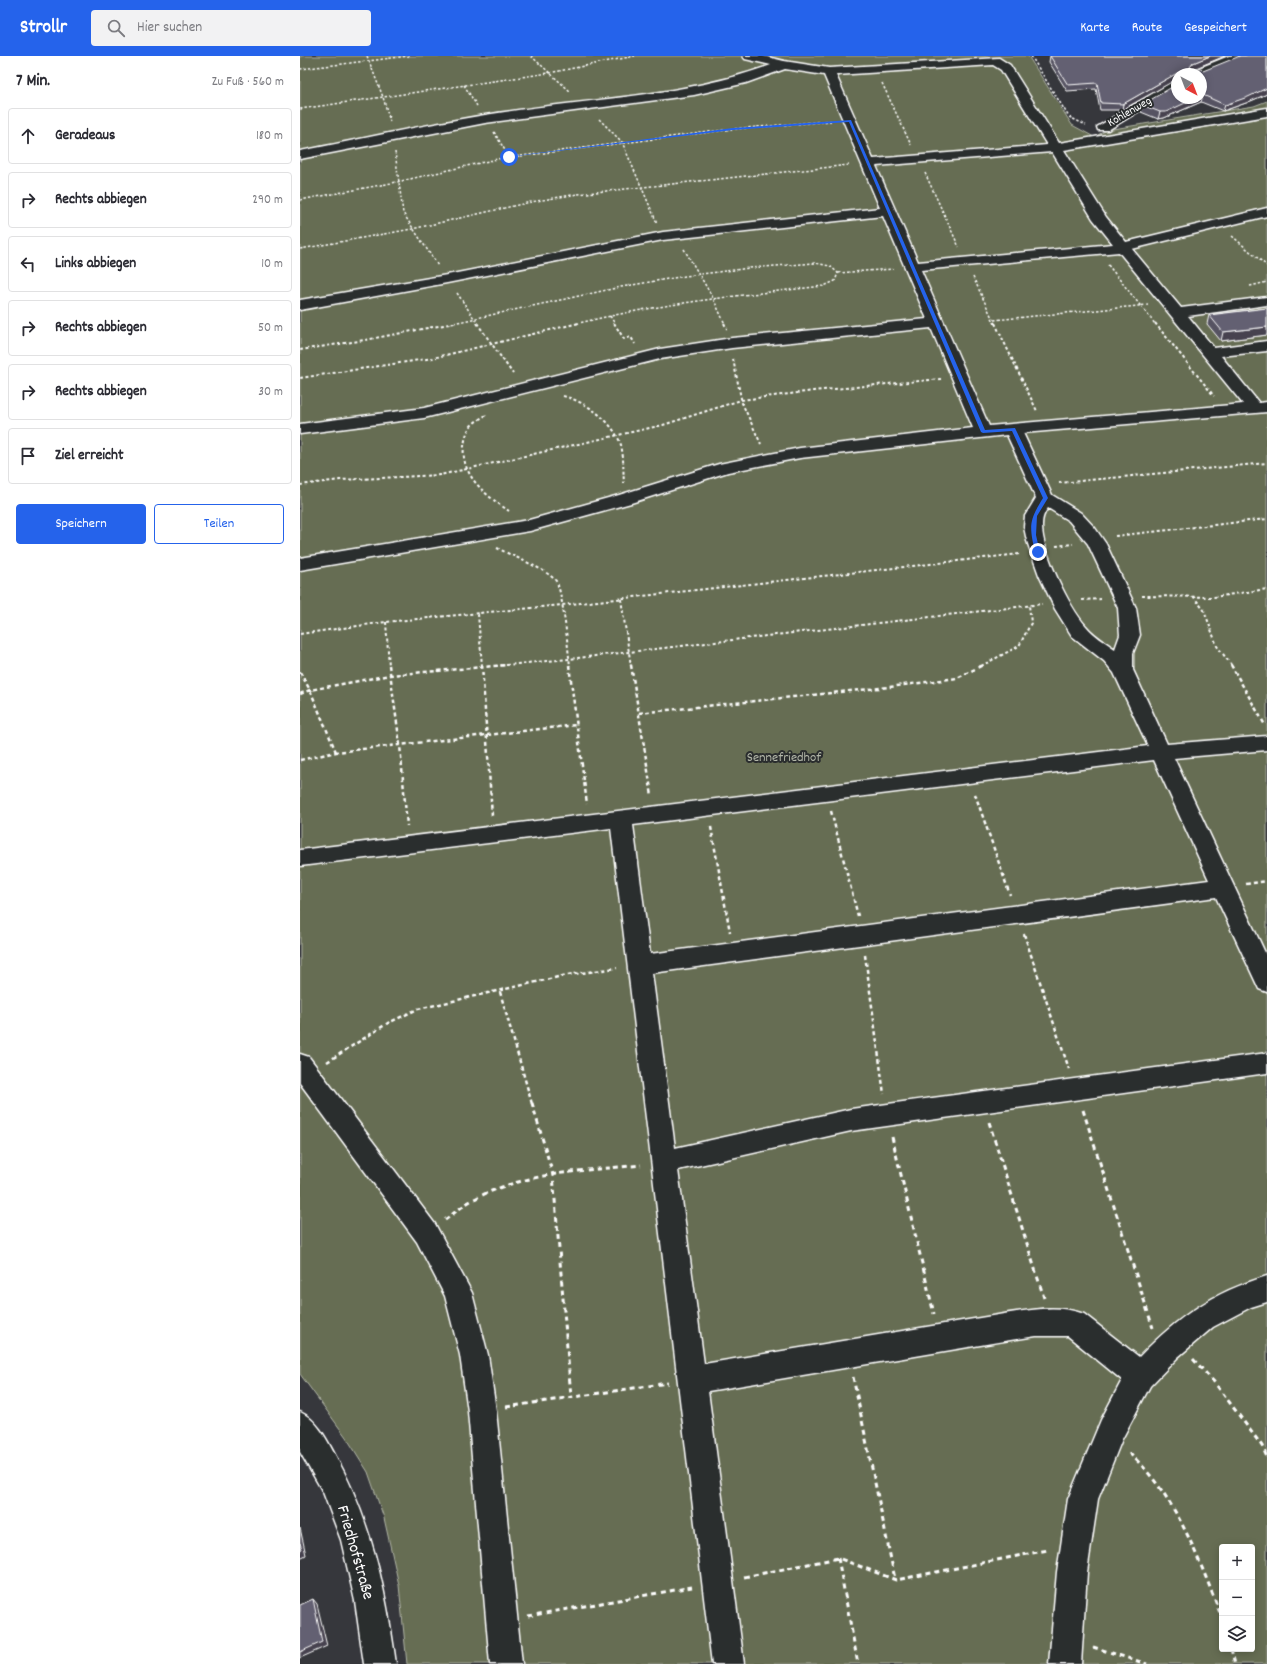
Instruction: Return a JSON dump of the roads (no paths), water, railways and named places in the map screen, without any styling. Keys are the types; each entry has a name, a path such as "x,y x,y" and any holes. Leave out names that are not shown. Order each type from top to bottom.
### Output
{"street":[{"path":"749,56 784,66 829,72 995,61 1006,68 1100,220 1209,353 1261,408"},
{"path":"1207,69 1239,56"},
{"path":"300,155 485,119 694,91 742,80 784,66"},
{"path":"829,72 983,432"},
{"name":"Kohlenweg","path":"1103,126 1171,87"},
{"path":"868,164 1055,148 1267,112"},
{"path":"300,305 447,279 669,235 888,211"},
{"path":"912,267 1122,247 1267,212"},
{"path":"1171,308 1267,301"},
{"path":"300,429 424,413 644,359 732,343 937,323"},
{"path":"1209,353 1267,346"},
{"path":"1247,348 1255,355 1267,360"},
{"path":"300,564 474,535 530,524 625,499 725,468 800,453 1013,429 1261,408"},
{"path":"1013,429 1042,491 1075,517 1094,540 1127,608 1130,635 1123,653 1123,670"},
{"path":"1042,491 1034,516 1034,535 1037,550 1061,602 1078,630 1092,644 1111,656 1123,670 1267,982"},
{"path":"300,858 408,846 1160,752 1267,743"},
{"path":"621,819 728,1664"},
{"path":"639,965 1223,887"},
{"path":"664,1162 851,1120 1075,1088 1267,1063"},
{"path":"304,1069 426,1233 458,1293 474,1355 482,1411 506,1664"},
{"path":"1066,1651 1075,1551 1083,1499 1108,1438 1140,1376 1172,1344 1203,1318 1245,1296 1267,1289"},
{"path":"692,1380 940,1338 1065,1321 1074,1324 1140,1376"},
{"name":"Friedhofstraße","path":"300,1427 329,1471 351,1521 369,1588 380,1664"}],"park label":[{"name":"Sennefriedhof","path":"784,756"}]}
